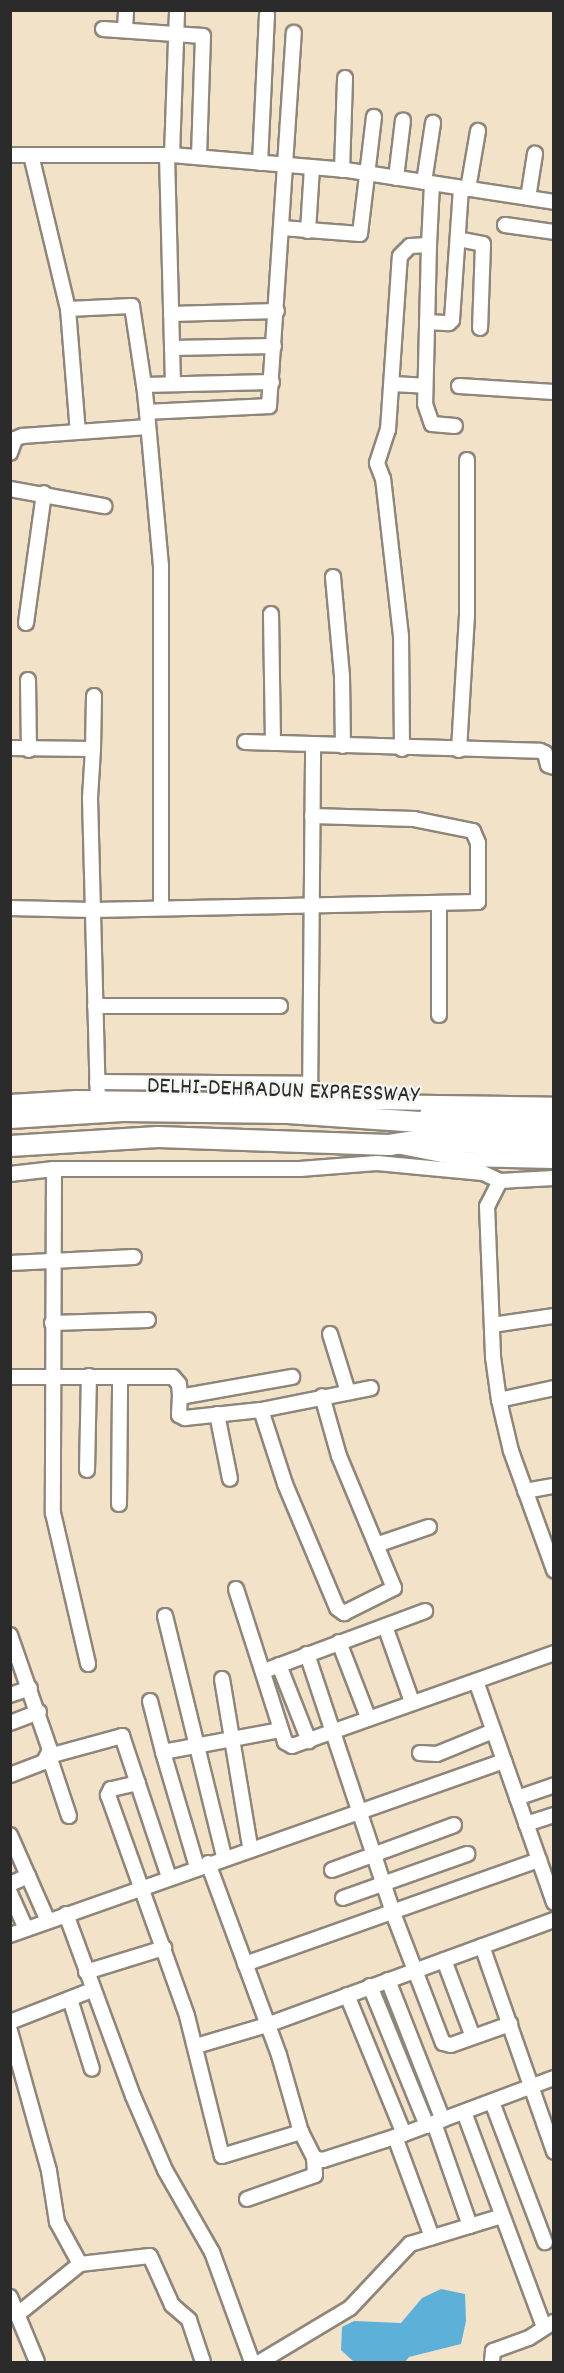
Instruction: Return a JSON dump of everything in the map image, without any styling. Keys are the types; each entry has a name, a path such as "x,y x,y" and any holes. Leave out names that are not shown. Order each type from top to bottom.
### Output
{"highway":[{"name":"DELHI-DEHRADUN EXPRESSWAY","path":"10,1118 123,1111 386,1117 475,1128 553,1131"},
{"name":"DELHI-DEHRADUN EXPRESSWAY","path":"10,1146 158,1137 389,1145 422,1140 553,1131"}],"street":[{"path":"125,30 126,10"},
{"path":"173,384 169,154 177,10"},
{"path":"260,163 267,14"},
{"path":"103,29 203,36 199,157"},
{"path":"147,412 266,408 272,382 294,33"},
{"path":"342,170 345,78"},
{"path":"282,228 360,234 374,117"},
{"path":"396,178 403,120"},
{"path":"433,123 428,183 429,245 425,386 429,421 455,426"},
{"path":"427,322 449,323 452,320 458,239 465,189 478,132"},
{"path":"10,155 169,154 342,170 554,202"},
{"path":"528,198 535,154"},
{"path":"31,155 68,309 78,432"},
{"path":"308,231 312,167"},
{"path":"505,225 554,232"},
{"path":"458,239 483,244 480,328"},
{"path":"402,749 401,636 383,479 377,463 388,430 400,256 410,246 429,245"},
{"path":"68,309 132,306 144,385 161,566 161,907"},
{"path":"171,314 277,311"},
{"path":"172,348 274,346"},
{"path":"144,385 272,382"},
{"path":"392,384 425,386"},
{"path":"459,386 554,392"},
{"path":"10,453 18,437 148,427"},
{"path":"459,750 466,615 467,460"},
{"path":"10,489 44,493 104,506"},
{"path":"26,622 44,493"},
{"path":"333,578 342,676 343,746"},
{"path":"271,614 273,743"},
{"path":"28,680 29,750"},
{"path":"94,696 93,910 98,1098"},
{"path":"245,742 543,752 548,765 554,767"},
{"path":"310,1103 313,745"},
{"path":"10,748 93,749"},
{"path":"10,908 93,910 478,902 478,838 473,831 414,819 312,816"},
{"path":"439,904 439,1015"},
{"path":"95,1006 280,1006"},
{"path":"97,1082 311,1084"},
{"path":"10,1102 98,1098 554,1105"},
{"path":"389,1145 462,1159 554,1161"},
{"path":"10,1174 54,1169 300,1169 377,1163 483,1173 500,1181 554,1178"},
{"path":"54,1169 53,1513 88,1664"},
{"path":"500,1181 487,1206 492,1324 499,1400 525,1491 554,1570"},
{"path":"10,1263 134,1257"},
{"path":"492,1324 554,1316"},
{"path":"52,1323 148,1320"},
{"path":"330,1334 348,1392"},
{"path":"87,1470 89,1376"},
{"path":"10,1377 173,1377 180,1384 180,1416 261,1410 371,1388"},
{"path":"119,1503 120,1377"},
{"path":"180,1395 292,1377"},
{"path":"499,1400 554,1388"},
{"path":"261,1410 285,1484 341,1613 394,1588 339,1456 322,1396"},
{"path":"216,1414 230,1479"},
{"path":"525,1491 554,1486"},
{"path":"376,1545 429,1527"},
{"path":"236,1589 288,1746 309,1741 368,1717 554,1653"},
{"path":"264,1671 425,1611"},
{"path":"165,1616 224,1857"},
{"path":"385,1626 412,1702"},
{"path":"10,1635 17,1669 30,1688 49,1742 49,1756 69,1816"},
{"path":"339,1642 368,1717"},
{"path":"307,1654 361,1809 393,1913 445,2045 510,2024"},
{"path":"279,1665 309,1741"},
{"path":"222,1679 250,1847"},
{"path":"476,1681 554,1903"},
{"path":"10,1695 30,1688"},
{"path":"150,1701 163,1752 203,1865 245,1964 301,2132 314,2158 315,2175 247,2199"},
{"path":"10,1723 39,1712"},
{"path":"163,1752 281,1730"},
{"path":"420,1753 437,1754 493,1731"},
{"path":"10,1775 37,1766 49,1756 120,1736 169,1877"},
{"path":"10,1935 250,1847 504,1761"},
{"path":"138,1783 107,1793 164,1948 196,2046 224,2158 301,2132"},
{"path":"517,1798 554,1785"},
{"path":"526,1824 554,1815"},
{"path":"332,1870 454,1825"},
{"path":"10,1835 48,1921"},
{"path":"343,1898 467,1854"},
{"path":"245,1964 539,1860"},
{"path":"10,1884 28,1876"},
{"path":"10,1893 26,1929"},
{"path":"66,1914 92,1990 165,2170 212,2252 252,2362"},
{"path":"196,2046 267,2025 554,1920"},
{"path":"482,1946 554,2152"},
{"path":"86,1972 164,1948"},
{"path":"444,1960 473,2037"},
{"path":"388,1980 470,2226"},
{"path":"370,1986 435,2123"},
{"path":"10,2022 92,1990"},
{"path":"347,1995 399,2135 432,2237"},
{"path":"70,1999 92,2069"},
{"path":"10,2031 49,2171 54,2213 80,2264"},
{"path":"314,2158 323,2160 399,2135 554,2078"},
{"path":"492,2102 544,2242"},
{"path":"464,2112 502,2216 549,2325 529,2338 493,2351 492,2362"},
{"path":"260,2362 350,2308 401,2251 432,2237 502,2216"},
{"path":"18,2314 80,2264 153,2258 172,2305 189,2320 204,2362"},
{"path":"10,2297 37,2362"}],"water":[{"path":"441,2289 465,2294 466,2321 461,2344 409,2357 405,2362 354,2362 341,2350 342,2327 354,2321 401,2323 422,2298"}]}
